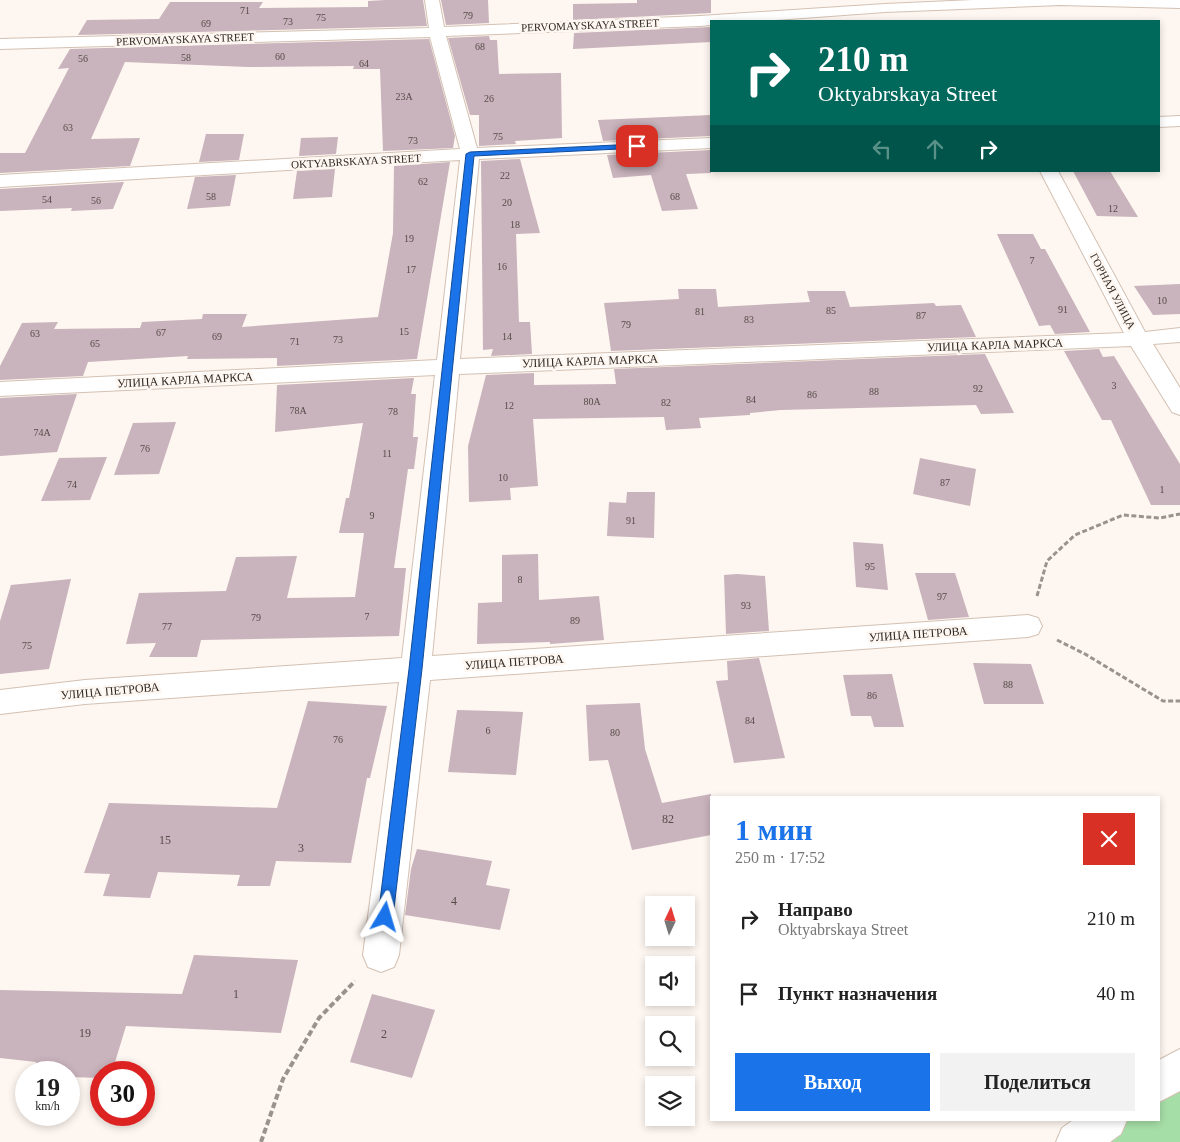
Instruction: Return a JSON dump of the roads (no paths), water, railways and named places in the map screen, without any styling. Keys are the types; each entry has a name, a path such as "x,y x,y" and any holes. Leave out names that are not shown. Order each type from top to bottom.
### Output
{"street":[{"path":"381,955 416,669 446,367 470,154 437,32 432,0"},
{"name":"PERVOMAYSKAYA STREET","path":"714,20 885,8 1060,1 1180,4"},
{"path":"999,20 1000,4"},
{"name":"PERVOMAYSKAYA STREET","path":"0,44 437,32 710,20"},
{"path":"1160,122 1180,121"},
{"name":"OKTYABRSKAYA STREET","path":"0,181 470,154 710,143"},
{"name":"ГОРНАЯ УЛИЦА","path":"1050,172 1138,339 1180,408"},
{"name":"УЛИЦА КАРЛА МАРКСА","path":"0,389 446,367 1138,339 1180,335"},
{"name":"УЛИЦА ПЕТРОВА","path":"0,702 85,692 1028,626"},
{"path":"1160,1082 1180,1068"},
{"path":"1076,1142 1106,1121"}]}
